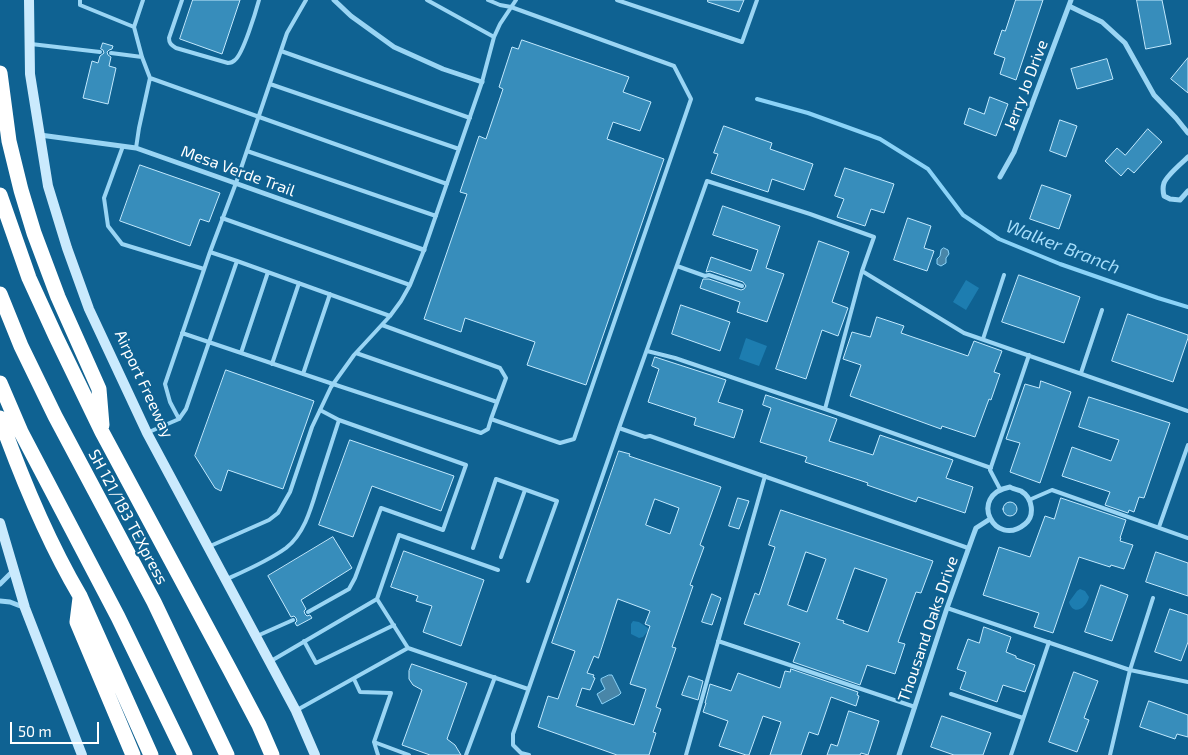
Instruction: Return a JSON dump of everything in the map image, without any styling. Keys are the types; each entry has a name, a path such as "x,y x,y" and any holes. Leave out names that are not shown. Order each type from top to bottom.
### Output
{"highway":[{"path":"0,73 9,141 21,190 34,234 58,297 99,389 102,432"},
{"path":"0,195 29,278 102,432 238,686 272,755"},
{"name":"SH 121/183 TEXpress","path":"0,294 21,346 55,416 158,611 227,755"},
{"path":"0,383 21,432 134,648 185,755"},
{"path":"0,418 34,505 65,571 80,596 151,755"},
{"path":"80,596 77,622 133,755"}],"main road":[{"name":"Airport Freeway","path":"29,0 30,74 48,186 67,248 89,309 147,433 296,711 316,755"},
{"path":"0,523 25,608 82,755"}],"street":[{"path":"334,0 351,16 394,47 443,69 482,82"},
{"name":"Jerry Jo Drive","path":"1000,176 1014,152 1071,0"},
{"path":"1069,6 1102,22 1125,43 1154,95 1188,134"},
{"name":"Mesa Verde Trail","path":"39,135 136,148 424,250"},
{"path":"1188,157 1164,182 1163,192 1164,196 1170,199 1180,200 1188,192"},
{"path":"1010,488 1022,492 1029,500 1032,507 1029,520 1019,529 1008,530 997,527 990,519 988,509 990,499 1000,489 1010,488"},
{"name":"Thousand Oaks Drive","path":"899,755 968,548 976,528 990,519"},
{"path":"0,584 14,569"},
{"path":"0,601 10,602 25,608"}],"lane":[{"path":"80,0 80,5 134,27"},
{"path":"136,148 150,78 134,27 143,0"},
{"path":"182,0 169,38 172,45 176,48 228,63 234,62 238,57 249,32 259,0"},
{"path":"179,419 170,402 165,384 281,51 288,32 306,0"},
{"path":"427,0 494,37"},
{"path":"488,0 500,6 511,7 674,66 691,99 574,439 560,443 491,420"},
{"path":"208,548 269,520 278,513 290,492 312,427 333,384 356,353 390,316 410,285 470,118 494,37 516,0"},
{"path":"617,0 742,42 757,0"},
{"path":"29,44 100,52"},
{"path":"281,51 470,118"},
{"path":"111,54 142,57"},
{"path":"150,78 447,184"},
{"path":"270,84 459,149"},
{"path":"123,146 104,198 108,226 122,244 204,269"},
{"path":"247,151 436,216"},
{"path":"529,755 521,753 513,744 513,734 619,428 708,181 874,237 862,271 825,409"},
{"path":"222,218 410,285"},
{"path":"210,252 390,316"},
{"path":"147,433 179,419 186,409 237,262"},
{"path":"677,266 742,286"},
{"path":"862,271 964,333 1188,411"},
{"path":"241,352 268,272"},
{"path":"983,339 1004,275"},
{"path":"272,364 299,283"},
{"path":"303,374 330,294"},
{"path":"1081,373 1102,310"},
{"path":"182,332 272,364 481,433 488,429 506,378 500,368 382,325"},
{"path":"647,351 675,358 825,409 990,468"},
{"path":"356,353 497,402"},
{"path":"1000,489 990,468 1028,356"},
{"path":"308,612 349,589 355,578 381,508 444,530 466,465 339,420 320,410"},
{"path":"225,580 273,556 286,548 295,539 304,525 339,420"},
{"path":"619,428 646,437 650,436 968,548"},
{"path":"1159,527 1188,445"},
{"path":"686,755 765,476"},
{"path":"473,548 496,479 557,501 528,581"},
{"path":"501,558 525,490"},
{"path":"1029,500 1052,490 1188,538"},
{"path":"269,662 377,599 399,535 498,570"},
{"path":"1110,755 1130,670 1153,598"},
{"path":"377,599 408,648 528,689"},
{"path":"947,608 1130,670 1188,682"},
{"path":"255,636 293,620"},
{"path":"304,641 316,663 394,625"},
{"path":"718,642 915,706"},
{"path":"1011,755 1049,642"},
{"path":"296,711 408,648"},
{"path":"466,755 495,677"},
{"path":"354,679 360,692 391,694 374,742 378,755"},
{"path":"952,694 1023,718"},
{"path":"374,742 409,755"}],"shaded area":[{"path":"944,248 948,250 949,254 946,258 946,263 941,266 937,264 937,259"},
{"path":"966,280 979,288 966,310 953,302"},
{"path":"746,338 767,346 759,366 739,359"},
{"path":"1080,589 1085,591 1089,597 1082,608 1076,610 1073,609 1069,602"},
{"path":"633,621 639,622 648,628 643,637 639,638 631,634 631,624"},
{"path":"612,675 621,693 602,704 597,694 605,689 601,679"}],"building":[{"path":"193,0 240,0 222,54 180,39"},
{"path":"708,0 744,0 739,12 708,2"},
{"path":"1016,0 1043,0 1016,80 1000,74 1005,58 994,54 1002,30 1005,31"},
{"path":"1137,0 1162,0 1171,44 1146,49"},
{"path":"522,40 629,77 623,92 651,102 640,131 613,122 607,139 664,159 586,385 527,365 535,342 465,318 461,332 424,319 467,194 460,192 479,136 486,139 503,89 499,87 512,47 518,49"},
{"path":"103,43 113,46 107,52 111,57 109,66 116,68 108,104 83,98 92,61 98,63 100,56 104,53 101,49"},
{"path":"1188,58 1188,93 1171,79"},
{"path":"1107,59 1113,79 1077,89 1071,69"},
{"path":"990,97 1008,104 996,136 964,124 969,108 984,114"},
{"path":"1060,120 1077,126 1066,157 1050,151"},
{"path":"724,126 772,143 770,149 813,164 804,190 772,179 768,192 711,173 718,154 714,153"},
{"path":"1148,129 1162,142 1134,173 1128,168 1121,176 1105,161 1117,148 1125,155"},
{"path":"140,165 220,193 209,222 200,219 190,246 120,221"},
{"path":"845,168 894,184 884,213 871,209 865,226 837,217 844,199 835,196"},
{"path":"1042,185 1071,195 1059,229 1030,219"},
{"path":"723,206 780,226 766,268 784,274 767,322 737,312 740,302 700,288 703,279 709,279 741,290 744,289 746,286 743,282 710,271 706,272 711,257 751,271 758,250 713,235"},
{"path":"908,218 931,226 924,248 934,251 927,271 894,260"},
{"path":"819,241 849,252 832,302 848,308 838,336 822,330 806,379 776,369"},
{"path":"1019,275 1080,297 1064,343 1002,322"},
{"path":"681,305 730,322 720,351 672,334"},
{"path":"1128,314 1188,335 1173,382 1112,361"},
{"path":"877,317 904,326 901,333 968,356 974,341 1002,351 994,372 1000,374 975,437 942,426 941,429 850,396 861,365 843,359 852,332 870,337"},
{"path":"655,357 726,380 718,402 743,410 734,438 694,425 696,418 648,402 659,369 652,366"},
{"path":"226,370 314,401 283,489 228,470 221,491 215,488 195,456"},
{"path":"1041,381 1071,392 1040,483 1010,472 1020,443 1006,439 1025,384 1039,388"},
{"path":"766,395 837,419 829,441 873,455 880,435 953,460 946,478 973,487 965,513 918,497 916,502 867,485 868,483 805,462 807,457 760,442 771,408 763,405"},
{"path":"1089,397 1170,423 1144,498 1139,497 1134,512 1129,510 1128,513 1105,505 1110,492 1062,476 1072,447 1111,461 1119,440 1079,427"},
{"path":"350,440 454,476 441,511 372,486 353,537 319,525"},
{"path":"619,451 721,487 700,545 704,547 690,585 693,586 672,647 676,648 656,707 661,709 653,732 656,733 649,755 617,755 538,727 548,696 558,699 575,651 552,643","holes":["655,499 679,508 670,534 646,525","618,599 650,611 645,624 650,626 630,684 646,689 634,725 576,706 582,688 590,690 595,678 593,677 594,675 587,673 594,656 598,658"]},
{"path":"738,498 749,501 739,529 729,526"},
{"path":"1061,498 1126,520 1120,541 1133,545 1124,569 1111,565 1110,567 1079,557 1053,633 1034,627 1039,613 983,595 999,547 1030,557 1045,516 1054,519"},
{"path":"1010,502 1015,504 1017,509 1015,514 1010,516 1005,514 1003,509 1005,504"},
{"path":"781,510 933,561 921,593 916,592 898,642 905,644 895,674 867,665 860,685 793,662 800,643 744,624 755,593 759,595 775,547 769,545","holes":["806,552 826,559 807,612 788,605","855,568 887,579 868,632 837,619"]},
{"path":"333,537 352,568 301,600 306,609 304,611 305,614 307,616 310,615 312,618 297,626 295,623 297,621 296,618 294,616 291,617 268,576"},
{"path":"404,551 484,580 461,646 423,632 432,606 416,601 418,596 391,587"},
{"path":"1156,552 1188,563 1188,596 1146,582"},
{"path":"1101,585 1128,595 1112,641 1085,632"},
{"path":"712,594 721,598 712,625 702,622"},
{"path":"1170,609 1188,615 1188,642 1181,661 1155,652"},
{"path":"984,627 1011,637 1006,652 1035,665 1025,692 1003,685 997,702 960,689 966,672 957,669 968,639 979,643"},
{"path":"412,664 467,683 447,739 455,745 461,755 430,755 402,745 422,690 413,685 409,679 409,671"},
{"path":"791,669 858,692 857,695 859,696 856,706 831,697 818,735 809,732 801,755 770,755 781,722 763,716 749,755 719,746 728,721 703,712 710,684 731,691 738,673 780,688 785,671 790,672"},
{"path":"1074,672 1098,681 1084,718 1089,720 1077,752 1049,742"},
{"path":"689,676 703,681 698,700 682,695"},
{"path":"1149,701 1188,715 1188,737 1177,734 1175,739 1140,727"},
{"path":"849,711 879,721 868,755 861,753 860,755 827,755 831,744 837,746"},
{"path":"942,716 991,733 983,755 954,755 931,747"}],"waterway":[{"name":"Walker Branch","path":"757,99 808,113 880,139 928,169 963,215 999,239 1060,264 1188,307"}]}
